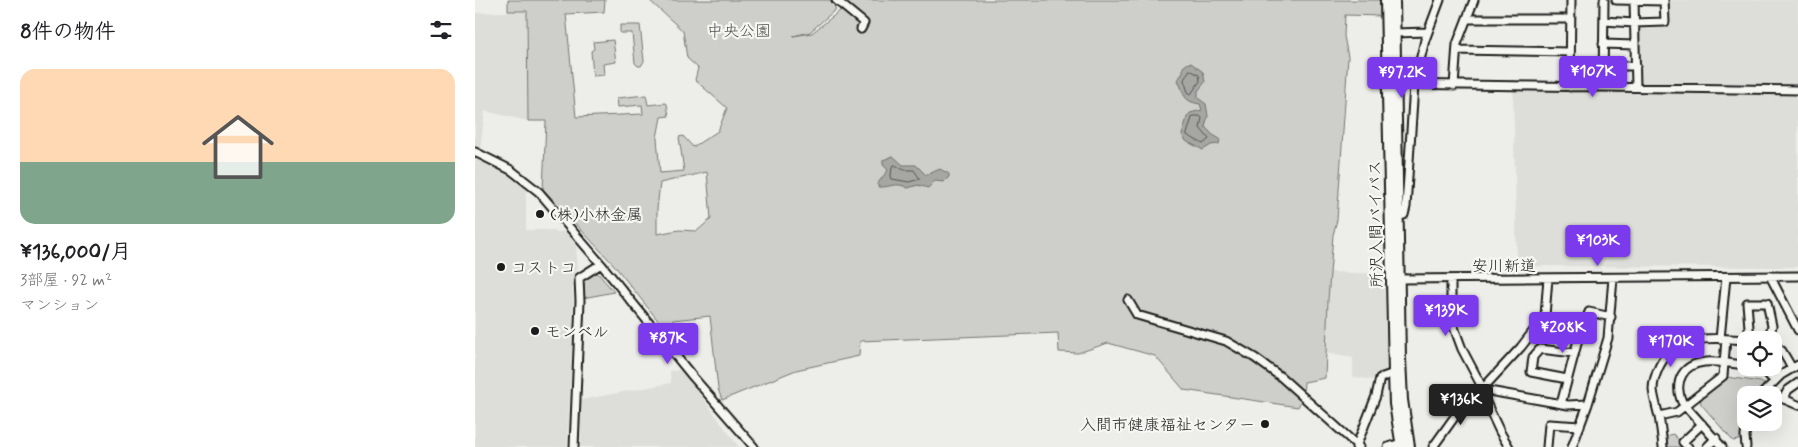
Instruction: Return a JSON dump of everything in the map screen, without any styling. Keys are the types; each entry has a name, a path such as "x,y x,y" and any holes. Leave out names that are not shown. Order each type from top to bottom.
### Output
{"highway":[{"name":"所沢入間バイパス","path":"1386,0 1398,216 1393,374 1395,404 1404,446"},
{"name":"所沢入間バイパス","path":"1394,0 1391,84 1395,279 1404,446"}],"street":[{"path":"836,0 863,24 861,29"},
{"path":"1398,216 1404,215 1405,207 1414,85 1427,32 1440,0"},
{"path":"1454,86 1459,37 1474,0"},
{"path":"1569,87 1571,0"},
{"path":"1603,87 1604,0"},
{"path":"1604,21 1634,23 1665,22 1664,0 1616,0"},
{"path":"1634,0 1637,88"},
{"path":"1467,19 1570,19"},
{"path":"1394,33 1427,32"},
{"path":"1603,44 1635,45"},
{"path":"1457,50 1570,52"},
{"path":"1603,66 1636,66"},
{"path":"1391,84 1798,90"},
{"path":"475,152 511,170 533,186 754,447"},
{"path":"574,447 580,301 579,278 601,264"},
{"path":"1771,276 1798,330"},
{"name":"安川新道","path":"1395,279 1798,276"},
{"path":"1659,416 1677,412 1723,376 1725,363 1723,339 1726,277"},
{"path":"1433,447 1458,412 1483,390 1521,348 1545,316 1548,278"},
{"path":"1572,447 1609,338 1613,278"},
{"path":"1451,279 1451,319 1462,349 1483,390 1500,432 1509,447"},
{"path":"1128,300 1137,315 1225,341 1255,358 1281,377 1357,446 1376,396 1380,378 1393,374"},
{"path":"1748,331 1747,303 1767,303 1772,326 1771,331"},
{"path":"1561,404 1574,353 1589,312 1611,317"},
{"path":"1663,447 1659,416 1653,391 1656,375 1662,362 1672,351 1685,343 1704,338 1737,340"},
{"path":"1567,379 1531,372 1533,357 1540,349 1574,353"},
{"path":"1769,386 1795,367 1782,351"},
{"path":"1722,447 1716,438 1685,406 1679,395 1680,379 1685,371 1701,362 1737,364"},
{"path":"1769,376 1774,381"},
{"path":"1798,383 1788,390 1783,399 1798,405"},
{"path":"1483,390 1561,404 1588,404"},
{"path":"1547,447 1549,424 1580,426"},
{"path":"1688,447 1683,442 1702,424"},
{"path":"1746,431 1746,447"},
{"path":"1707,447 1716,438"},
{"path":"1388,447 1404,446"}],"shaded area":[{"path":"1666,0 1798,0 1798,86 1641,84 1639,25 1666,24"},
{"path":"527,11 528,121 485,111 480,149 475,147 475,13"},
{"path":"1513,88 1798,92 1798,267 1517,266"},
{"path":"475,159 502,170 526,187 526,230 566,231 576,246 578,268 574,274 573,281 573,330 567,447 475,447"},
{"path":"1330,272 1384,274 1387,373 1376,375 1375,380 1353,377 1353,358 1325,353"},
{"path":"682,370 739,447 581,447 580,400 671,383 670,371"}],"green space":[{"name":"中央公園","path":"508,0 605,0 604,12 566,14 576,117 643,114 642,105 618,107 617,98 646,95 648,105 666,103 669,116 661,117 657,138 660,173 684,171 679,137 683,136 693,147 718,131 727,108 695,80 698,68 687,58 683,31 649,0 832,0 837,4 834,7 836,9 810,32 793,36 812,33 846,6 840,0 1382,0 1382,16 1345,15 1344,36 1348,57 1337,220 1333,235 1328,300 1325,378 1304,382 1303,397 1298,407 1184,390 1155,356 1108,343 1078,353 1059,352 1058,333 860,341 859,356 796,370 722,400 718,389 710,316 673,320 668,333 614,265 543,189 546,121 528,121 527,11 508,11","holes":["707,172 711,219 697,231 679,230 657,234 660,183"]},
{"path":"620,25 640,25 644,61 641,66 635,63 632,33 620,33"},
{"path":"613,40 616,62 603,64 604,75 593,76 591,51 594,49 593,42"},
{"path":"596,271 614,292 583,298 584,280"},
{"path":"1727,377 1761,382 1766,386 1737,386 1737,431 1744,431 1743,439 1733,441 1701,404 1700,399"},
{"path":"1673,434 1685,447 1665,447 1664,437"}],"water":[{"path":"1191,63 1203,72 1205,82 1198,91 1198,98 1206,104 1208,116 1205,126 1213,135 1220,139 1219,144 1211,145 1203,150 1186,141 1182,135 1190,113 1202,110 1200,104 1187,99 1178,80 1183,72 1183,67"},
{"path":"893,156 903,165 916,165 926,175 940,169 949,174 949,177 944,182 935,181 928,188 918,185 908,188 896,185 878,187 878,183 888,170 883,165 883,160"}],"place":[{"name":"(株)小林金属","path":"540,214"},
{"name":"コストコ","path":"501,267"},
{"name":"モンベル","path":"535,331"},
{"name":"入間市健康福祉センター","path":"1265,424"}]}
